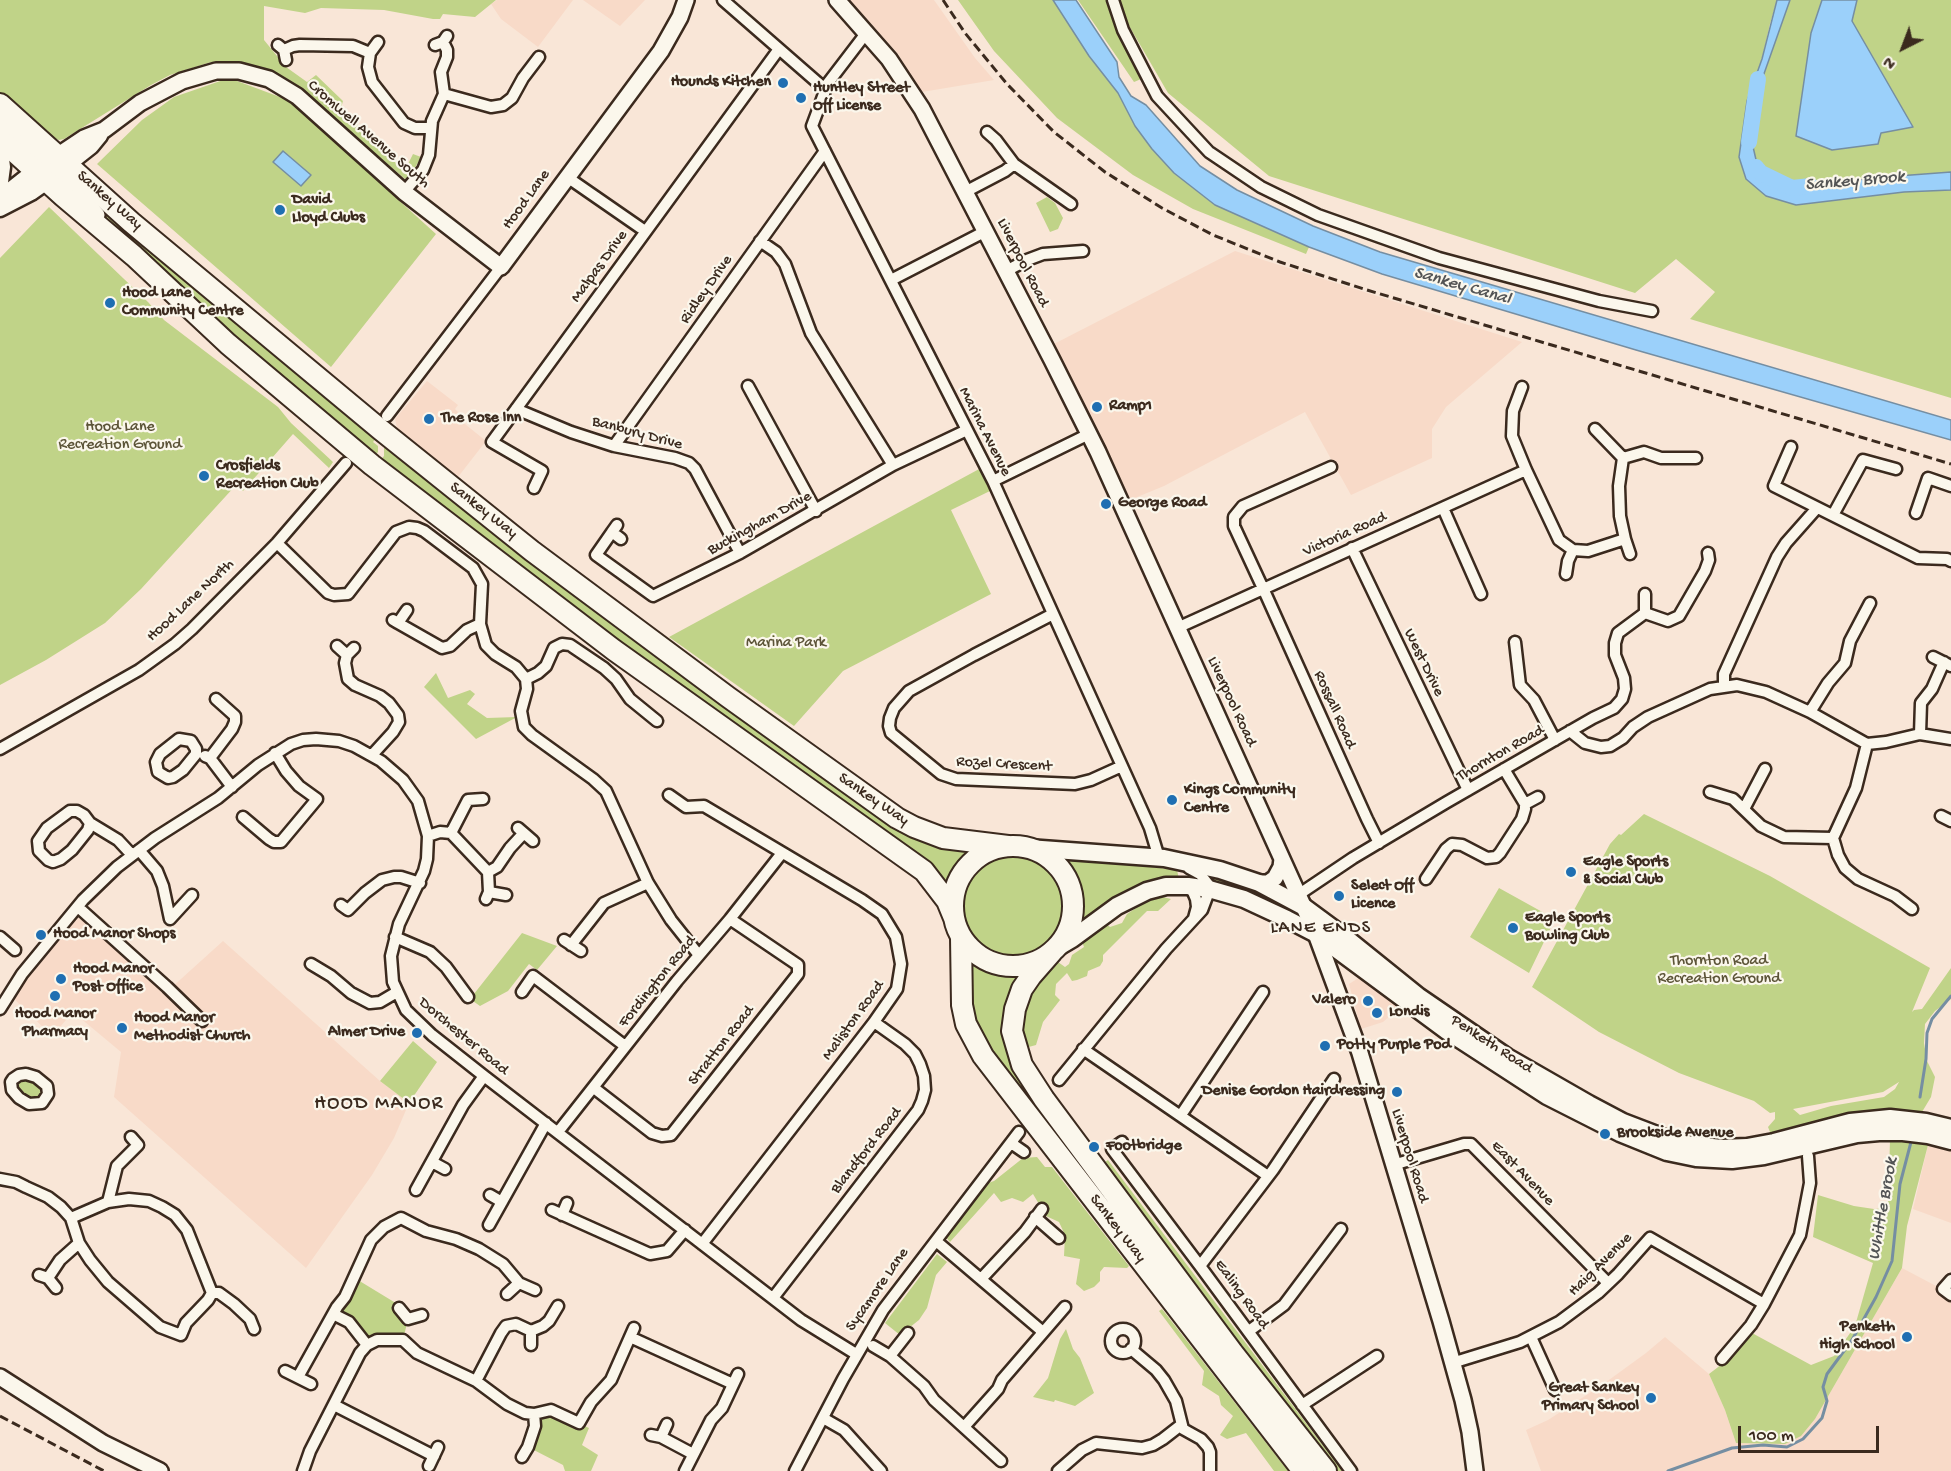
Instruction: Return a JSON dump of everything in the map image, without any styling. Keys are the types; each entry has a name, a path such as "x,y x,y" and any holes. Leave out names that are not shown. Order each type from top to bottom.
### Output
{"highway":[{"name":"Sankey Way","path":"0,104 52,168 134,256 228,344 372,465 614,650 917,866 940,890 954,918"},
{"name":"Sankey Way","path":"0,139 52,168 221,298 532,551 888,812 914,827 943,838 1008,846"},
{"path":"1008,846 1028,848 1046,856 1059,868 1069,884 1073,901 1072,919 1065,935 1054,950 1042,959 1025,965 1007,966 990,962 974,952 962,938 954,918 953,900 957,882 967,867 981,855 1008,846"},
{"name":"Sankey Way","path":"962,938 962,1005 966,1024 1024,1124 1316,1467"},
{"name":"Sankey Way","path":"1054,950 1022,989 1015,1009 1012,1031 1022,1065 1044,1099 1316,1467"},
{"path":"1024,1124 1044,1099"}],"main road":[{"path":"0,119 52,168"},
{"path":"0,152 2,167 0,182"},
{"path":"0,199 52,168"},
{"path":"0,208 31,192 52,168"},
{"name":"Penketh Road","path":"1028,848 1162,858 1220,870 1259,883 1301,901 1346,938 1409,996"},
{"name":"Penketh Road","path":"1054,950 1131,898 1148,891 1166,886 1209,889 1245,899 1316,934 1409,996 1498,1051 1551,1090 1623,1122 1669,1146 1747,1147 1850,1122 1890,1118 1905,1125"},
{"path":"1905,1125 1951,1128"},
{"path":"1905,1125 1928,1135 1951,1141"}],"street":[{"name":"Hood Lane","path":"387,416 661,51 677,23 686,0"},
{"path":"723,0 825,89"},
{"name":"Liverpool Road","path":"837,0 889,59 922,110 986,231 1089,434 1316,934 1360,1053 1452,1364 1470,1432 1474,1471"},
{"path":"1113,0 1123,30 1157,96 1209,152 1261,187 1318,215 1439,258 1599,302 1652,311"},
{"name":"Marina Avenue","path":"867,32 831,78 812,126 993,482 1162,858"},
{"path":"404,192 426,163 429,155 433,115 444,94 441,72 447,57 447,50 442,41"},
{"path":"378,42 370,53 368,67 372,82 400,119 409,126 431,128"},
{"path":"282,51 300,45 353,46 370,53"},
{"name":"Malpas Drive","path":"534,488 542,471 492,442 779,49"},
{"path":"444,94 491,107 503,105 512,98 523,78 539,57"},
{"name":"Cromwell Avenue South","path":"52,168 84,138 104,130 140,103 182,81 227,70 249,73 269,79 302,99 404,192 501,267"},
{"path":"987,132 1014,164 1071,204"},
{"name":"Ridley Drive","path":"614,446 825,151"},
{"path":"965,192 1014,164"},
{"path":"567,177 645,231"},
{"path":"891,280 986,231"},
{"path":"760,241 776,252 785,264 811,333 892,465"},
{"path":"1006,271 1043,254 1083,251"},
{"path":"748,386 816,511"},
{"path":"1522,387 1513,411 1512,436 1559,540 1573,550 1588,551 1625,539"},
{"name":"Banbury Drive","path":"516,409 571,432 614,446 689,463 695,469 740,553"},
{"path":"1595,429 1623,458"},
{"name":"Buckingham Drive","path":"616,532 596,555 653,596 740,553 892,465 967,430"},
{"path":"993,482 1089,434"},
{"path":"1791,447 1774,486 1918,558 1950,557"},
{"path":"1623,458 1644,452 1661,458 1696,458"},
{"path":"1623,458 1619,486 1620,516 1630,554"},
{"path":"1833,515 1863,460 1896,469"},
{"name":"Hood Lane North","path":"0,749 159,657 192,629 277,543 346,463"},
{"name":"Rossall Road","path":"1331,467 1243,506 1234,517 1234,526 1366,819 1379,843"},
{"name":"Victoria Road","path":"1177,628 1526,470"},
{"path":"1916,513 1928,478 1951,486"},
{"path":"1443,508 1481,594"},
{"path":"1816,508 1777,557 1724,674 1724,686 1754,687 1810,712 1867,744 1920,734 1951,739"},
{"path":"277,543 328,593 340,596 352,590 396,532 409,527 417,528 473,568 482,584 480,624 486,645 495,654 516,667 526,679 527,689 521,711 524,727 606,791 648,883 671,920 698,954"},
{"name":"West Drive","path":"1352,548 1468,790"},
{"path":"1566,574 1573,550"},
{"path":"1645,613 1668,621 1679,616 1706,572 1708,552"},
{"path":"1645,594 1645,613"},
{"path":"1810,712 1828,683 1845,663 1850,641 1870,603"},
{"path":"407,610 396,622 441,648 450,646 467,630 480,624"},
{"path":"1570,731 1609,711 1622,699 1625,683 1616,661 1615,643 1621,630 1645,613"},
{"name":"Rozel Crescent","path":"1053,614 909,692 894,708 889,726 891,733 941,774 956,779 1075,784 1091,780 1122,766"},
{"path":"1515,642 1520,685 1534,700 1555,740"},
{"path":"526,679 546,666 554,648 562,644 570,645 604,668 616,679 630,699 657,721"},
{"path":"338,646 351,651 345,663 348,679 355,686 378,688 398,715 399,722 372,754"},
{"path":"1920,734 1921,703 1947,664 1933,657"},
{"name":"Thornton Road","path":"1301,901 1379,843 1570,731 1585,743 1601,747 1610,746 1648,717 1710,689 1724,686"},
{"path":"210,758 235,722 235,716 217,699"},
{"name":"Dorchester Road","path":"0,1009 22,974 106,877 136,853 232,787 275,753 297,742 316,739 339,741 372,754 398,775 411,790 424,817 428,836 427,859 420,883 394,937 391,965 397,992 406,1010 484,1076 772,1298 810,1326 856,1354"},
{"path":"1867,744 1856,788 1833,837 1838,855 1845,868 1858,879 1895,896 1913,910"},
{"path":"243,816 269,839 281,842 317,799 299,786 275,753"},
{"path":"196,754 210,758 232,787"},
{"path":"1426,880 1446,849 1452,844 1462,844 1487,858 1496,857 1500,853 1522,819 1525,809 1525,804 1504,769"},
{"path":"1744,809 1765,770"},
{"path":"1708,792 1733,799 1761,826 1784,837 1833,837"},
{"name":"Maliston Road","path":"669,795 686,807 704,806 882,914 896,937 902,964 897,989 874,1022 702,1244"},
{"path":"1525,804 1538,797"},
{"path":"451,833 468,800 483,799"},
{"path":"90,823 88,830 62,859 53,862 39,851 37,844 41,834 63,815 70,811 77,811 157,871 163,886 170,919 192,895"},
{"path":"488,872 497,867 521,831 533,841"},
{"path":"428,836 440,832 451,833 488,872 488,896 506,895"},
{"name":"Fordington Road","path":"558,1132 698,954 730,919 782,852"},
{"path":"1059,1080 1083,1048 1202,910 1209,889 1207,881 1200,874 1162,858"},
{"path":"1259,883 1271,881 1278,873 1281,859"},
{"path":"341,905 348,910 382,880 394,877 420,883"},
{"path":"572,945 604,903 648,883"},
{"path":"1188,886 1196,899 1197,908 1193,918"},
{"path":"78,907 202,1021"},
{"name":"Stratton Road","path":"594,1088 652,1133 662,1136 671,1135 798,974 798,965 730,919"},
{"path":"0,937 15,950"},
{"path":"394,937 430,952 446,967 468,997"},
{"path":"310,964 332,976 351,993 370,1004 380,1002 397,992"},
{"path":"522,992 534,976 625,1046"},
{"path":"1181,1115 1263,992"},
{"name":"Blandford Road","path":"772,1298 918,1110 922,1101 925,1090 924,1076 915,1054 874,1022"},
{"path":"1083,1048 1268,1176"},
{"path":"416,1190 463,1105 484,1076"},
{"path":"1200,1266 1268,1176 1329,1083"},
{"path":"489,1226 546,1123"},
{"name":"Sycamore Lane","path":"795,1471 856,1354 883,1310 1024,1124"},
{"path":"108,1202 117,1166 138,1145 131,1137"},
{"name":"Ealing Road","path":"1122,1142 1112,1149 1351,1471"},
{"path":"1011,1143 1024,1152"},
{"name":"East Avenue","path":"1393,1165 1464,1144 1471,1144 1608,1283"},
{"path":"1723,1359 1764,1304 1800,1235 1810,1183 1808,1156"},
{"path":"432,1162 445,1169"},
{"path":"0,1179 15,1182 48,1197 61,1207 71,1218 79,1244 108,1282 165,1330 181,1335 186,1323 212,1293"},
{"path":"490,1195 502,1202"},
{"path":"71,1218 108,1202 141,1199 162,1207 175,1215 187,1230 212,1293"},
{"path":"562,1215 567,1203"},
{"path":"552,1210 650,1254 667,1251 685,1230"},
{"path":"981,1279 1025,1232 1038,1213 1059,1238"},
{"path":"298,1377 345,1297 371,1240 401,1214 426,1231 456,1239 479,1249 503,1264 519,1283 535,1290"},
{"path":"1249,1331 1284,1305 1341,1229"},
{"name":"Haig Avenue","path":"1452,1364 1531,1337 1575,1311 1608,1283 1648,1239 1653,1238 1764,1304"},
{"path":"936,1241 1043,1332"},
{"path":"56,1288 43,1276 79,1244"},
{"path":"1951,1280 1943,1289 1951,1295"},
{"path":"507,1294 519,1283"},
{"path":"212,1293 219,1293 234,1304 250,1319 254,1329"},
{"path":"476,1381 506,1326 516,1324 531,1331 549,1321 558,1306"},
{"path":"964,1427 1065,1307"},
{"path":"399,1308 408,1319"},
{"path":"333,1314 349,1322 367,1345"},
{"path":"408,1319 422,1315"},
{"path":"403,1340 408,1319"},
{"path":"531,1331 531,1345"},
{"path":"303,1471 310,1451 360,1353 367,1345 377,1340 403,1340 417,1353 476,1381 507,1404 525,1413 534,1414 551,1410 584,1426 591,1402 611,1380 632,1333 736,1379 722,1408 711,1420 684,1471"},
{"path":"890,1356 908,1333"},
{"path":"1531,1337 1555,1390"},
{"path":"873,1346 890,1356 924,1386 934,1400 1001,1461"},
{"path":"1131,1349 1156,1370 1164,1380 1176,1401 1181,1425 1208,1447 1210,1471"},
{"path":"1302,1405 1371,1356"},
{"path":"285,1371 311,1384"},
{"path":"0,1377 103,1443 160,1471"},
{"path":"334,1405 433,1456"},
{"path":"534,1414 535,1426 525,1452 539,1453"},
{"path":"823,1418 844,1430 881,1471"},
{"path":"667,1424 656,1436 693,1454"},
{"path":"1058,1471 1082,1450 1096,1443 1142,1448 1153,1445 1181,1425"}],"shaded area":[{"path":"497,0 573,0 538,47 501,19 491,4"},
{"path":"583,0 645,0 620,26"},
{"path":"850,0 934,0 975,58 994,80 916,93 899,55"},
{"path":"1235,251 1522,342 1446,407 1432,429 1432,458 1351,495 1305,412 1164,486 1125,502 1048,347"},
{"path":"427,381 458,405 455,409 458,412 455,416 486,441 458,477 397,428 395,419"},
{"path":"82,908 171,988 223,941 380,1081 409,1103 394,1138 372,1175 306,1268 114,1097 121,1052 73,1012 52,1036 9,994"},
{"path":"1360,977 1396,1006 1383,1022 1361,1029 1349,984"},
{"path":"1928,1145 1951,1151 1951,1223 1913,1209"},
{"path":"1902,1268 1938,1287 1951,1299 1951,1471 1541,1471 1526,1430 1548,1420 1602,1385 1665,1337 1709,1374 1736,1443 1785,1444 1815,1419"}],"green space":[{"path":"0,0 496,0 475,17 443,14 440,19 384,10 321,8 305,13 264,6 264,40 286,67 307,82 316,75 343,101 341,108 398,165 408,164 413,154 421,157 411,175 405,179 303,92 269,72 232,61 211,62 170,75 64,139 49,137 0,97"},
{"path":"958,0 1053,0 1089,56 1118,93 1135,126 1174,173 1215,205 1309,247 1306,254 1193,209 1133,175 1057,118 994,51"},
{"path":"1078,0 1777,0 1739,157 1796,205 1904,192 1951,190 1951,398 1690,319 1715,292 1676,259 1635,293 1269,176 1168,93 1128,24 1123,30 1146,77 1134,82"},
{"path":"1790,0 1951,0 1951,172 1784,187 1756,164 1751,138 1753,105"},
{"name":"David Lloyd Clubs","path":"229,78 288,100 436,234 331,367 97,164 142,120 174,97"},
{"path":"71,181 377,437 373,442 378,446 378,452 372,459 171,284"},
{"path":"1047,197 1055,203 1063,218 1058,229 1050,232 1036,203"},
{"name":"Hood Lane Recreation Ground","path":"49,207 164,320 278,407 291,423 333,462 329,468 293,434 243,491 236,485 141,589 105,623 46,660 0,685 0,258"},
{"path":"386,442 879,812 976,850 956,873 949,890 621,650 378,463 384,456"},
{"name":"Marina Park","path":"981,468 992,490 951,510 991,594 843,671 794,726 669,637"},
{"path":"436,673 448,698 470,690 475,694 467,704 487,718 517,717 476,739 424,687"},
{"name":"Thornton Road Recreation Ground","path":"1644,814 1770,876 1930,968 1912,1012 1922,1009 1951,968 1951,999 1935,1011 1925,1024 1924,1043 1927,1061 1935,1077 1931,1097 1922,1112 1882,1115 1772,1137 1768,1127 1775,1119 1775,1112 1770,1113 1754,1101 1679,1073 1599,1032 1532,987 1610,844 1619,834 1621,835","holes":["1899,1082 1895,1089 1884,1097 1831,1106 1800,1115 1793,1109 1883,1092"]},
{"path":"1014,854 1034,858 1051,870 1063,887 1067,907 1063,927 1051,944 1034,956 1014,960 994,956 977,944 965,927 961,907 965,887 977,870 994,858"},
{"path":"1056,857 1137,862 1177,870 1179,879 1079,925 1078,891 1072,878"},
{"path":"1213,874 1272,897 1268,902 1213,884 1208,876"},
{"name":"Eagle Sports Bowling Club","path":"1499,888 1555,919 1529,973 1470,937"},
{"path":"1159,896 1171,899 1158,911 1147,911 1103,955 1100,966 1088,971 1087,976 1077,980 1072,981 1067,973 1056,984 1055,995 1060,1000 1043,1022 1036,1045 1025,1048 1022,1038 1022,1003 1053,962 1058,962 1065,967 1069,964 1072,955 1084,947 1081,939 1104,922 1110,927 1122,923 1127,914"},
{"path":"522,933 557,946 537,970 529,964 508,991 480,1006 470,999"},
{"path":"970,956 995,971 1021,973 1016,991 1029,1095 1026,1097 1023,1098 971,1021"},
{"path":"413,1041 437,1062 409,1103 380,1081"},
{"path":"30,1078 44,1089 40,1098 32,1100 21,1093 18,1088 20,1080"},
{"path":"1890,1140 1928,1145 1907,1226 1902,1268 1815,1419 1801,1436 1785,1444 1736,1443 1709,1374 1726,1361 1752,1333 1811,1365 1834,1356 1855,1326 1873,1263 1813,1237 1818,1195 1854,1206 1874,1209 1888,1208"},
{"path":"1037,1157 1045,1167 1052,1167 1129,1266 1127,1268 1104,1267 1100,1272 1100,1281 1094,1287 1084,1291 1076,1284 1080,1259 1064,1256 1065,1235 1059,1222 1046,1216 1033,1194 1023,1202 1012,1198 1001,1202 994,1193 950,1242 945,1236 985,1184 994,1181 1023,1158"},
{"path":"1108,1160 1342,1471 1329,1471 1102,1164"},
{"path":"937,1254 947,1262 936,1275 927,1308 919,1320 900,1335 885,1323"},
{"path":"353,1277 399,1305 408,1319 403,1340 367,1345 333,1314"},
{"path":"1162,1309 1288,1471 1274,1471 1246,1433 1227,1439 1220,1435 1233,1416 1221,1405 1219,1396 1202,1385 1204,1371 1159,1311"},
{"path":"1066,1329 1094,1393 1075,1406 1033,1397 1048,1378 1060,1339"},
{"path":"547,1410 589,1428 582,1445 598,1455 591,1471 565,1471 563,1465 528,1447 534,1414"}],"water":[{"name":"Sankey Canal","path":"1053,0 1076,0 1117,62 1119,77 1131,96 1146,105 1200,166 1237,190 1313,226 1380,252 1951,420 1951,440 1636,350 1382,274 1309,247 1215,205 1174,173 1152,149 1135,126 1118,93 1089,56"},
{"name":"Sankey Brook","path":"1777,0 1790,0 1753,105 1751,138 1757,164 1784,187 1951,172 1951,190 1904,192 1796,205 1766,196 1746,179 1739,157 1747,101 1762,59"},
{"path":"1822,0 1857,0 1852,21 1913,127 1881,133 1878,144 1832,150 1796,136 1811,33"},
{"path":"283,151 311,175 301,186 273,162"}],"waterway":[{"name":"Sankey Brook","path":"1749,142 1758,79"},
{"name":"Sankey Brook","path":"1756,167 1761,173 1792,188 1811,186"},
{"path":"1920,1097 1926,1059 1927,1033 1932,1019 1951,996"},
{"name":"Whittle Brook","path":"1668,1471 1732,1448 1763,1445 1787,1447 1803,1439 1822,1418 1827,1401 1823,1387 1827,1374 1852,1340 1876,1297 1892,1261 1900,1184 1911,1142"}],"railway":[{"path":"943,0 965,33 1007,84 1054,132 1105,172 1162,208 1213,235 1280,262 1367,290 1951,464"},
{"path":"0,1416 104,1471"}],"place":[{"name":"Hounds Kitchen","path":"783,83"},
{"name":"Huntley Street Off License","path":"801,98"},
{"name":"David Lloyd Clubs","path":"280,210"},
{"name":"Hood Lane Community Centre","path":"110,303"},
{"name":"Ramp1","path":"1097,407"},
{"name":"The Rose Inn","path":"429,419"},
{"name":"Crosfields Recreation Club","path":"204,476"},
{"name":"George Road","path":"1106,504"},
{"name":"Kings Community Centre","path":"1172,800"},
{"name":"Eagle Sports & Social Club","path":"1571,872"},
{"name":"Select Off Licence","path":"1339,896"},
{"name":"Eagle Sports Bowling Club","path":"1513,928"},
{"name":"Hood Manor Shops","path":"41,935"},
{"name":"Hood Manor Post Office","path":"61,979"},
{"name":"Hood Manor Pharmacy","path":"55,996"},
{"name":"Valero","path":"1368,1001"},
{"name":"Londis","path":"1377,1013"},
{"name":"Hood Manor Methodist Church","path":"122,1028"},
{"name":"Almer Drive","path":"417,1033"},
{"name":"Potty Purple Pod","path":"1325,1046"},
{"name":"Denise Gordon Hairdressing","path":"1397,1092"},
{"name":"Brookside Avenue","path":"1605,1134"},
{"name":"Footbridge","path":"1094,1147"},
{"name":"Penketh High School","path":"1907,1337"},
{"name":"Great Sankey Primary School","path":"1651,1398"}],"district":[{"name":"LANE ENDS","path":"1321,929"},
{"name":"HOOD MANOR","path":"379,1105"}]}
